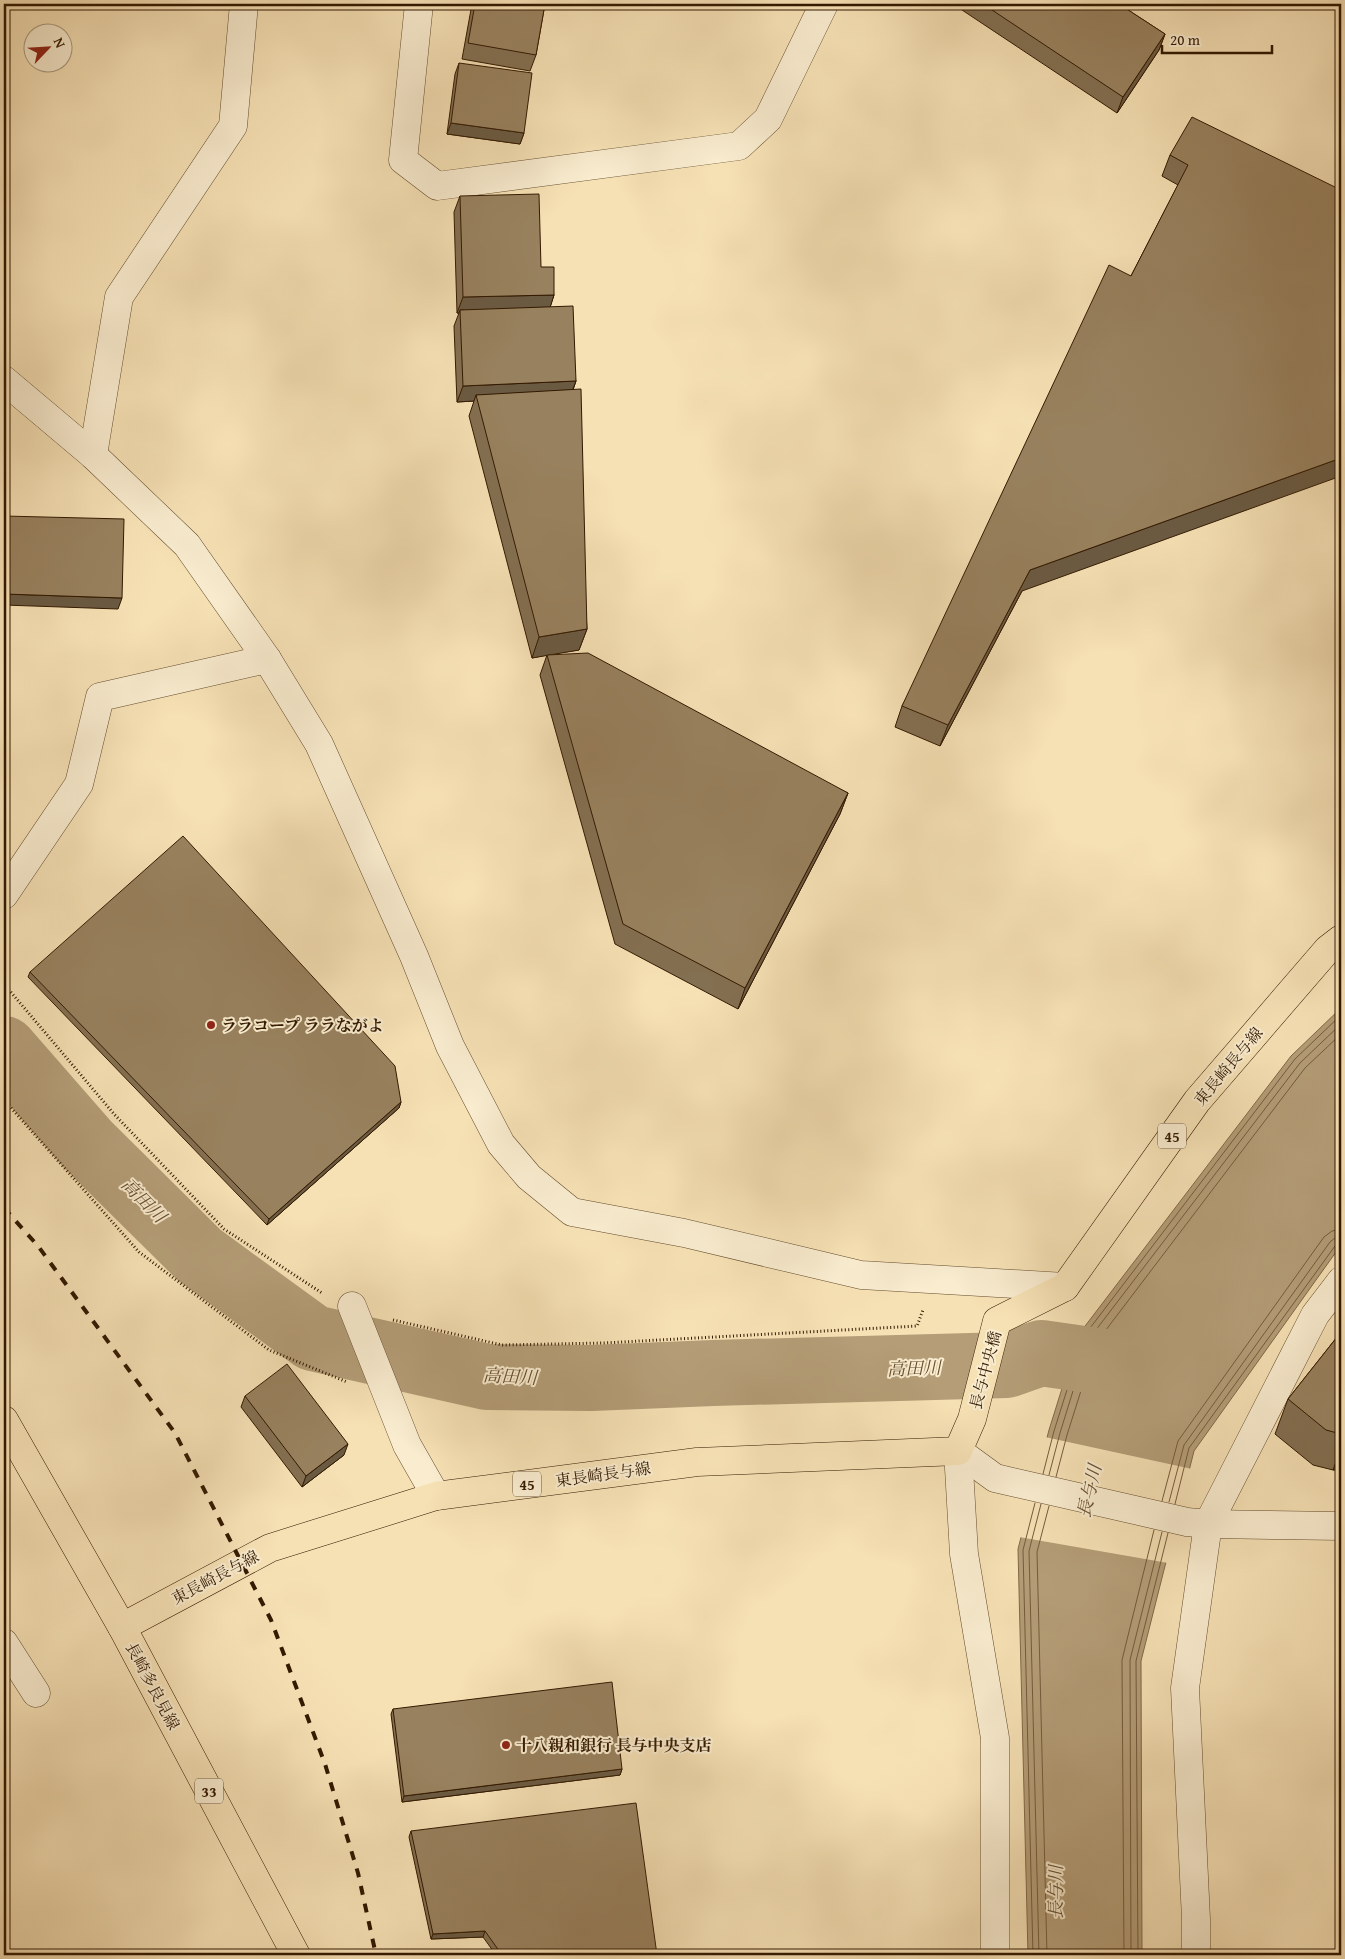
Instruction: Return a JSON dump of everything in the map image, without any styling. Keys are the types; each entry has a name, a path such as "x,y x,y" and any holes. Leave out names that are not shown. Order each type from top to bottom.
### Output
{"main road":[{"name":"東長崎長与線","path":"998,1321 1065,1287 1197,1101 1328,949 1341,939"},
{"name":"長与中央橋","path":"958,1451 972,1419 998,1321"},
{"name":"長崎多良見線","path":"4,1420 122,1627 296,1955"},
{"name":"東長崎長与線","path":"122,1627 270,1548 436,1496 697,1462 958,1451"}],"street":[{"path":"93,455 119,297 233,126 244,4"},
{"path":"419,4 404,160 437,186 739,146 768,119 824,4"},
{"path":"4,380 93,455 187,545 267,658 320,744 414,956 450,1046 501,1144 529,1177 572,1212 684,1233 861,1275 1065,1287"},
{"path":"4,894 79,784 100,697 267,658"},
{"path":"1196,1955 1196,1918 1185,1688 1198,1523 1314,1315 1341,1281"},
{"path":"352,1308 407,1445 436,1496"},
{"path":"958,1451 995,1478 1198,1523 1341,1526"},
{"path":"958,1451 964,1554 995,1738 995,1955"},
{"path":"4,1643 36,1693"}],"path":[{"path":"4,984 114,1114 224,1229 327,1296 374,1316 502,1345 604,1344 917,1326 934,1279"},
{"path":"4,1100 139,1252 269,1350 388,1398"}],"water":[{"name":"長与川","path":"1341,1008 1341,1245 1194,1451 1141,1661 1142,1955 1028,1955 1018,1549 1049,1430 1079,1334 1291,1056"}],"pier":[{"path":"1045,1437 1192,1469 1168,1563 1019,1537"}],"building":[{"path":"475,4 545,4 536,55 468,43"},
{"path":"983,4 1119,4 1165,34 1123,97"},
{"path":"459,63 532,73 524,133 451,123"},
{"path":"1192,117 1341,190 1341,458 1030,570 948,725 902,706 1109,265 1131,276 1188,165 1170,155"},
{"path":"539,194 541,267 554,267 554,295 463,297 460,196"},
{"path":"573,306 576,381 463,386 460,310"},
{"path":"581,389 587,629 539,637 476,395"},
{"path":"4,516 124,519 122,598 4,594"},
{"path":"588,653 848,793 745,988 623,924 547,655"},
{"name":"ララコープ ララながよ","path":"183,836 395,1066 401,1102 269,1219 30,972"},
{"path":"1341,1332 1341,1434 1326,1430 1288,1399"},
{"path":"287,1364 348,1444 306,1476 245,1396"},
{"name":"十八親和銀行 長与中央支店","path":"612,1682 622,1769 404,1796 393,1709"},
{"path":"636,1803 657,1955 502,1955 485,1931 433,1934 411,1831"}],"waterway":[{"name":"高田川","path":"4,1049 87,1144 199,1255 313,1338 487,1377 591,1378 1007,1365 1041,1353 1132,1366"}],"railway":[{"path":"4,1208 38,1246 175,1433 271,1620 325,1764 358,1873 376,1955"}],"place":[{"name":"ララコープ ララながよ","path":"211,1025"},
{"name":"十八親和銀行 長与中央支店","path":"506,1745"}]}
